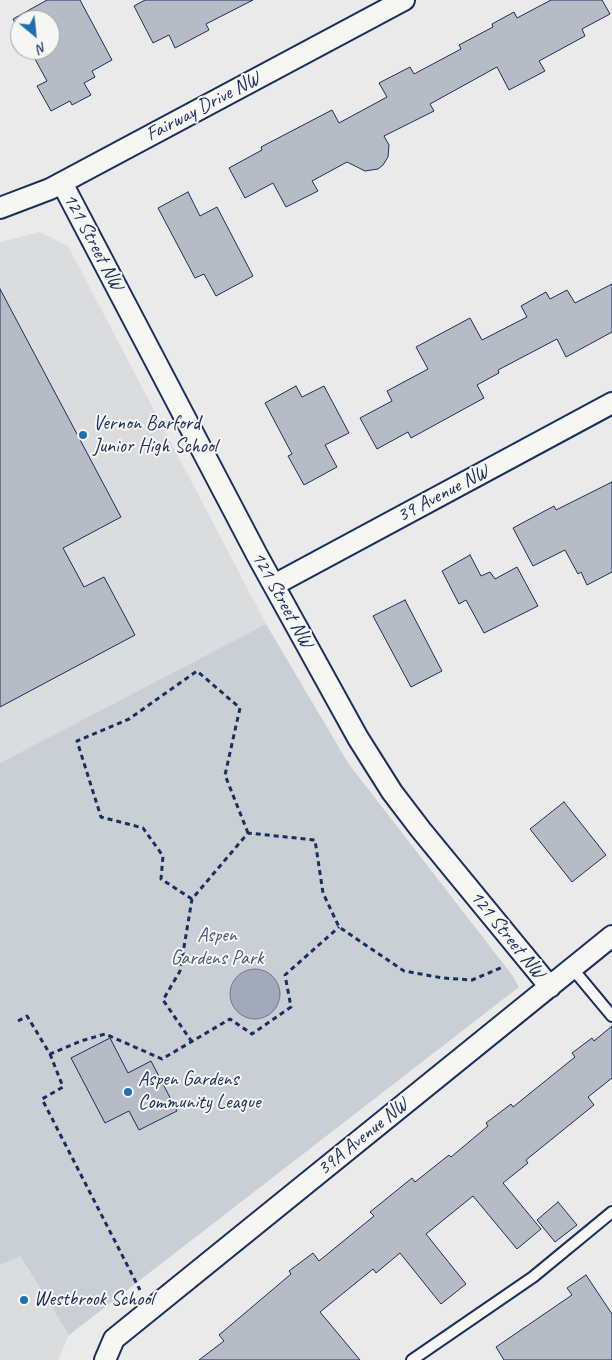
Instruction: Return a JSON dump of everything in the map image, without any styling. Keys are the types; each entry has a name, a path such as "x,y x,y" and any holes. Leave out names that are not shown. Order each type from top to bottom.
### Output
{"street":[{"name":"Fairway Drive NW","path":"0,208 62,183 404,0"},
{"name":"121 Street NW","path":"62,183 274,585 358,738 392,792 421,830 550,987"},
{"name":"39 Avenue NW","path":"274,585 612,403"},
{"name":"39A Avenue NW","path":"105,1360 114,1339 612,936"}],"lane":[{"path":"572,968 612,1016"},
{"path":"412,1360 533,1277 612,1212"}],"path":[{"path":"192,899 161,879 163,856 143,828 101,817 77,741 129,719 197,671 240,708 225,775 248,834"},
{"path":"192,1042 163,1000 180,971 192,899 248,834"},
{"path":"248,834 315,840 323,893 339,926 404,970 442,978 472,980 507,965"},
{"path":"50,1054 81,1041 105,1034 162,1059 230,1019 252,1034 290,1006 285,975 339,926"},
{"path":"18,1021 27,1016 50,1054 64,1087 42,1098 143,1295"}],"shaded area":[{"name":"Vernon Barford Junior High School","path":"40,232 68,246 266,624 0,763 0,242"},
{"name":"Westbrook School","path":"19,1255 69,1335 58,1360 0,1360 0,1265"}],"green space":[{"name":"Aspen Gardens Park","path":"266,624 348,763 512,975 519,987 69,1335 20,1256 0,1265 0,763"}],"water":[{"path":"250,969 260,969 273,976 280,989 280,999 273,1012 260,1019 250,1019 241,1015 234,1008 230,999 230,989 234,980 241,973"}],"building":[{"path":"47,0 80,0 112,60 92,71 95,77 84,83 91,95 72,105 70,101 51,111 37,86 47,81 35,60 60,60 60,10 29,10"},
{"path":"145,0 253,0 206,24 209,30 175,48 169,35 153,43 134,6"},
{"path":"551,0 602,0 610,14 582,29 585,36 539,61 545,71 509,90 497,67 430,104 434,111 384,136 389,145 388,157 378,169 365,171 347,162 312,181 318,191 286,207 273,183 245,198 229,168 262,150 261,147 332,110 339,123 387,97 379,83 410,67 414,74 461,49 459,45 493,27 492,24 514,12 517,18"},
{"path":"188,192 200,216 217,207 253,276 216,296 204,274 195,278 158,208"},
{"path":"612,284 612,332 566,357 557,339 498,370 499,373 477,385 484,398 411,438 408,432 377,449 360,418 392,401 387,391 428,369 416,347 470,318 482,340 527,317 521,306 546,292 550,299 567,290 575,303"},
{"path":"0,289 121,517 63,548 84,587 104,577 135,635 0,707"},
{"path":"296,386 302,397 324,386 349,433 325,445 337,467 304,485 288,456 292,454 265,403"},
{"path":"612,482 612,572 587,585 581,572 578,574 565,550 533,566 513,528 554,506 556,510"},
{"path":"470,555 481,576 490,572 495,579 517,567 538,606 484,633 466,600 459,604 442,571"},
{"path":"405,600 442,671 411,687 373,616"},
{"path":"564,802 606,855 572,882 530,829"},
{"path":"612,1026 612,1078 588,1097 594,1105 526,1160 528,1163 503,1183 541,1229 517,1249 473,1196 426,1234 466,1284 441,1304 400,1253 376,1273 373,1269 320,1312 360,1360 199,1360 224,1341 219,1335 291,1274 289,1271 313,1253 319,1261 374,1216 370,1212 412,1178 415,1182 449,1155 451,1157 488,1126 486,1123 511,1104 513,1107 575,1057 572,1053 592,1038 594,1041"},
{"name":"Aspen Gardens Community League","path":"110,1038 128,1073 151,1061 177,1111 139,1130 129,1111 105,1123 71,1058"},
{"path":"558,1202 577,1225 555,1242 537,1220"},
{"path":"586,1275 612,1314 612,1360 504,1360 496,1347 572,1295 567,1288"}],"place":[{"name":"Vernon Barford Junior High School","path":"83,435"},
{"name":"Aspen Gardens Community League","path":"128,1092"},
{"name":"Westbrook School","path":"24,1300"}]}
